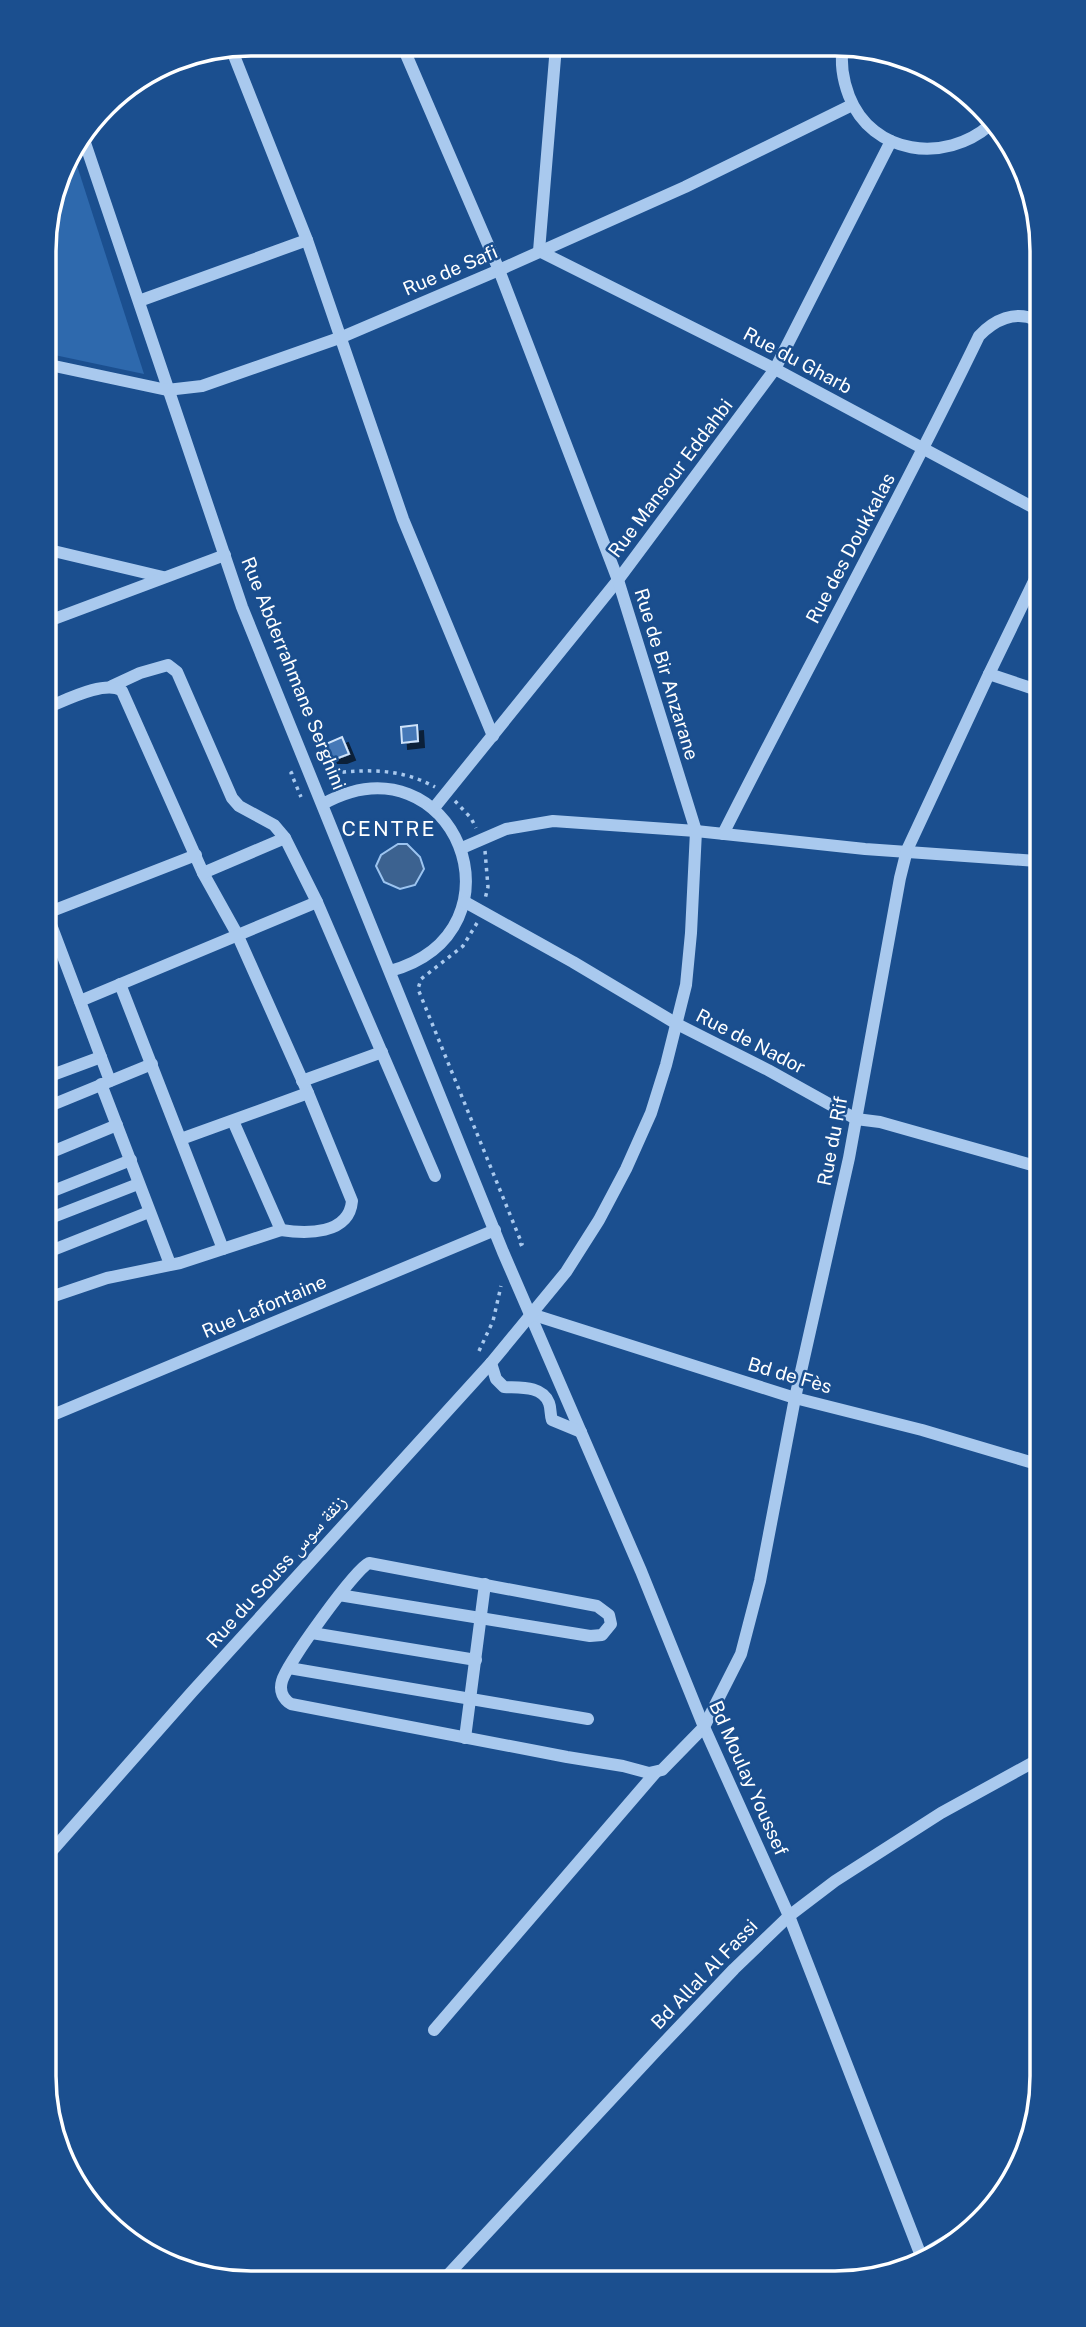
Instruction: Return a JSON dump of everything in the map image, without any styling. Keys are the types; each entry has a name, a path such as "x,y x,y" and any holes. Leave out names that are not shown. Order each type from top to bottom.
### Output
{"street":[{"name":"Rue de Bir Anzarane","path":"407,56 499,270 618,580 696,831 690,946 685,985 677,1024 651,1113 599,1220 566,1272 531,1314"},
{"path":"539,251 555,56"},
{"path":"841,56 844,82 852,105 869,126 891,141 911,148 932,150 962,143 987,128"},
{"path":"234,57 307,240 403,519 494,736"},
{"name":"Rue de Safi","path":"56,366 167,390 202,386 342,337 499,270 685,187 852,105"},
{"name":"Rue Mansour Eddahbi","path":"434,808 444,792 494,736 618,580 775,369 891,141"},
{"name":"Rue Abderrahmane Serghini","path":"87,147 242,607 323,804 354,790 388,788 404,792 434,808 451,826 462,848 467,866 464,902 449,934 437,948 423,958 390,971"},
{"path":"139,301 307,240"},
{"name":"Rue du Gharb","path":"539,251 775,369 1030,506"},
{"name":"Rue des Doukkalas","path":"723,834 806,669 924,450 979,336 987,327 1008,317 1030,317"},
{"path":"56,552 163,577"},
{"path":"56,618 225,555"},
{"name":"Rue du Rif","path":"435,2031 656,1773 704,1727 741,1654 760,1581 795,1398 856,1119 907,850 1030,589"},
{"path":"56,704 160,666 171,665 180,677 232,798 240,806 274,825 285,838 317,902 435,1176"},
{"path":"989,674 1030,688"},
{"path":"56,1295 107,1278 180,1263 281,1230 315,1233 340,1223 351,1209 352,1201 237,934 204,873 122,691 111,686"},
{"path":"323,804 503,1252 531,1314"},
{"path":"462,848 517,826 552,821 696,831 864,849 1030,860"},
{"path":"204,873 285,838"},
{"path":"56,909 196,855"},
{"path":"80,1001 317,902"},
{"name":"Rue de Nador","path":"464,902 573,962 677,1024 856,1119 880,1122 1030,1165"},
{"path":"56,953 80,1001 101,1057 117,1125 170,1264"},
{"path":"120,984 223,1249"},
{"path":"181,1139 233,1121 382,1052"},
{"path":"56,1074 101,1057"},
{"path":"56,1103 152,1065"},
{"path":"233,1121 281,1230"},
{"path":"56,1150 117,1125"},
{"path":"56,1190 131,1160"},
{"path":"56,1216 138,1184"},
{"path":"56,1249 149,1212"},
{"name":"Rue Lafontaine","path":"56,1414 495,1230"},
{"name":"Rue du Souss زنقة سوس","path":"56,1846 491,1363 531,1314"},
{"name":"Bd de Fès","path":"531,1314 795,1398 922,1430 1030,1462"},
{"name":"Bd Moulay Youssef","path":"531,1314 704,1727 789,1916 920,2252"},
{"path":"491,1363 496,1379 504,1387 542,1393 550,1405 552,1420 581,1432"},
{"path":"339,1595 590,1636 602,1635 611,1623 609,1615 597,1606 369,1563 358,1571 339,1595 284,1676 281,1687 283,1697 291,1704 656,1773"},
{"path":"465,1738 485,1584"},
{"path":"312,1633 475,1660"},
{"path":"289,1668 588,1719"},
{"name":"Bd Allal Al Fassi","path":"452,2271 677,2029 789,1916 835,1881 941,1813 1030,1765"}],"path":[{"path":"306,808 291,773 327,758 334,773 399,772 418,778 444,792 471,818 482,839 488,865 488,887 482,912 463,946 421,979 418,989 522,1244 503,1252"},
{"path":"476,1357 493,1321 501,1289 499,1278"}],"shaded area":[{"path":"77,164 144,374 56,355 56,238 63,200"},
{"path":"398,844 407,844 420,857 424,869 415,885 400,889 384,882 376,866 381,855"}],"building":[{"path":"417,725 418,741 402,743 401,727"},
{"path":"342,737 349,754 333,760 326,744"}],"district":[{"name":"CENTRE","path":"389,829"}]}
